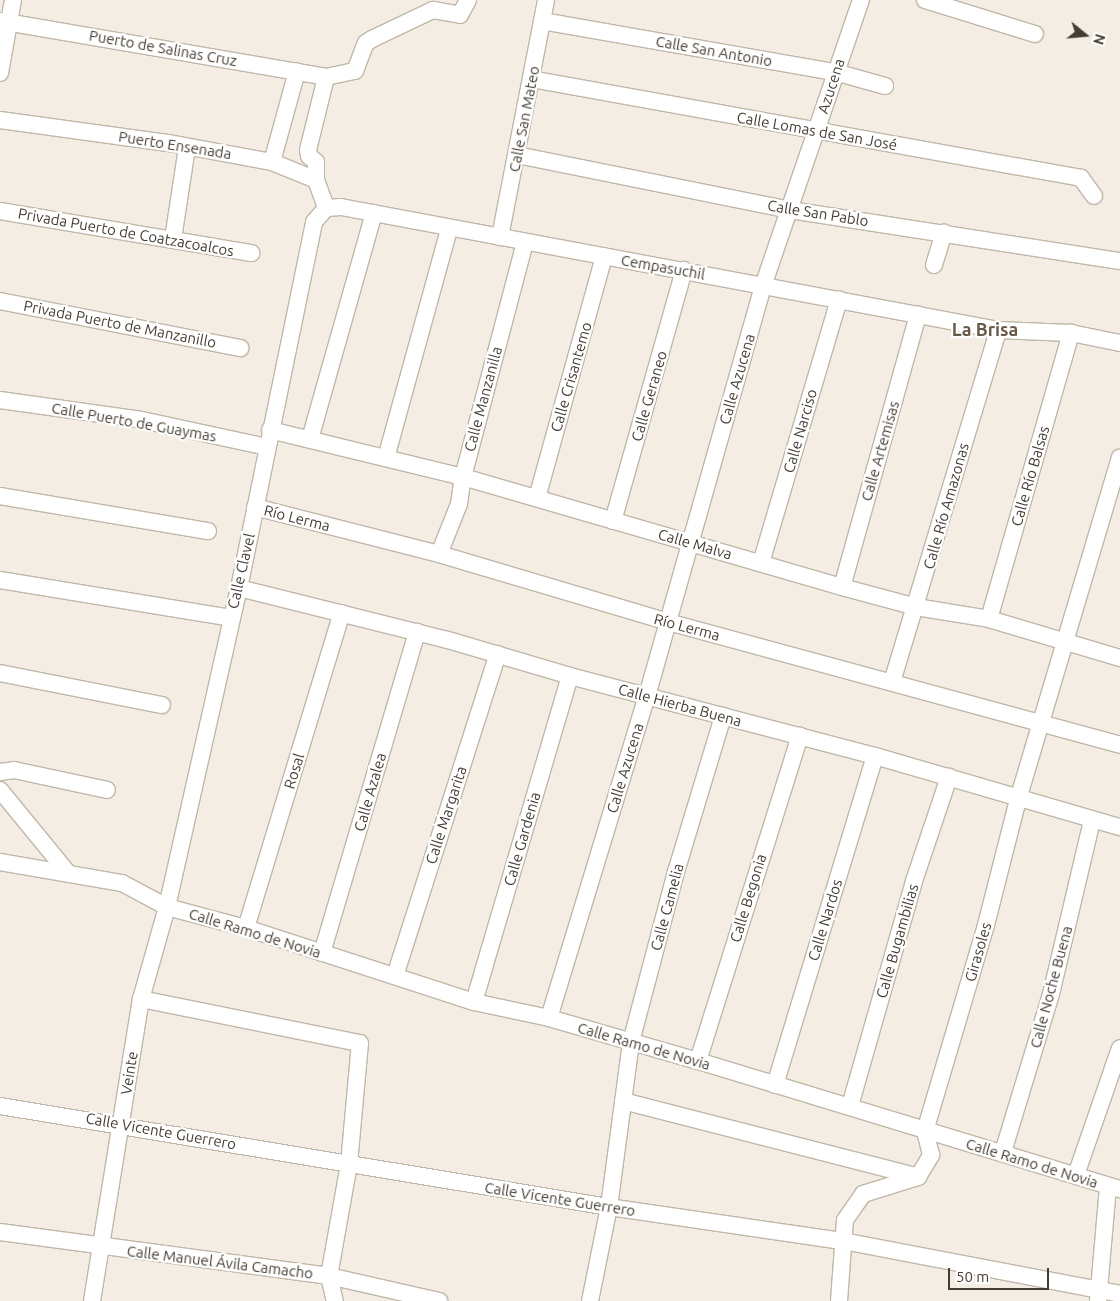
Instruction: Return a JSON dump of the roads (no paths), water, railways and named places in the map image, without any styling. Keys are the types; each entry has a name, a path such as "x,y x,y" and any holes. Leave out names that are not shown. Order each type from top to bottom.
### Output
{"street":[{"path":"0,74 4,21 13,0"},
{"path":"326,208 316,180 316,162 309,156 308,150 326,77 355,71 366,43 372,39 433,10 460,15 468,0"},
{"name":"Calle San Mateo","path":"500,237 546,0"},
{"name":"Azucena","path":"763,286 861,0"},
{"path":"925,0 1035,34"},
{"name":"Puerto de Salinas Cruz","path":"4,21 326,77"},
{"name":"Calle San Antonio","path":"542,21 835,72 885,86"},
{"path":"272,162 297,71"},
{"name":"Calle Lomas de San José","path":"532,79 817,132 1081,178 1094,196"},
{"name":"Puerto Ensenada","path":"0,120 272,162 316,180"},
{"path":"173,239 187,148"},
{"name":"Calle San Pablo","path":"517,155 790,210 1120,260"},
{"name":"Cempasuchil","path":"326,208 341,207 450,229 684,270 998,330 1071,333 1120,343"},
{"name":"Calle Clavel","path":"167,907 239,588 314,222 326,208"},
{"name":"Privada Puerto de Coatzacoalcos","path":"0,211 252,253"},
{"path":"310,439 374,213"},
{"path":"386,458 450,229"},
{"path":"934,265 944,233"},
{"name":"Calle Manzanilla","path":"439,554 454,524 463,476 525,242"},
{"name":"Calle Crisantemo","path":"537,498 604,256"},
{"name":"Calle Geraneo","path":"613,521 684,270"},
{"name":"Calle Azucena","path":"549,1018 647,696 763,286"},
{"name":"Calle Narciso","path":"761,563 838,299"},
{"name":"Privada Puerto de Manzanillo","path":"0,301 240,348"},
{"name":"Calle Artemisas","path":"842,587 918,314"},
{"name":"Calle Río Amazonas","path":"892,682 998,330"},
{"name":"Calle Río Balsas","path":"989,619 1071,333"},
{"name":"Calle Puerto de Guaymas","path":"0,400 142,420 267,447"},
{"name":"Calle Malva","path":"270,430 463,476 842,587 916,607 989,619 1120,658"},
{"name":"Girasoles","path":"925,1131 986,925 1019,796 1120,458"},
{"path":"0,496 208,531"},
{"name":"Río Lerma","path":"255,507 439,554 668,622 1120,744"},
{"path":"0,580 231,618"},
{"name":"Calle Hierba Buena","path":"239,588 417,632 570,676 875,756 1019,796 1092,820 1120,827"},
{"name":"Rosal","path":"246,928 342,613"},
{"name":"Calle Azalea","path":"322,953 417,632"},
{"name":"Calle Margarita","path":"395,976 498,654"},
{"path":"0,674 162,705"},
{"name":"Calle Gardenia","path":"474,1002 570,676"},
{"name":"Calle Camelia","path":"590,1301 609,1208 631,1042 676,872 723,716"},
{"name":"Calle Begonia","path":"698,1062 800,736"},
{"name":"Calle Nardos","path":"775,1085 875,756"},
{"path":"0,772 14,770 107,790"},
{"name":"Calle Bugambilias","path":"850,1106 914,881 949,777"},
{"path":"0,790 66,872"},
{"name":"Calle Noche Buena","path":"1003,1152 1051,994 1092,820"},
{"name":"Calle Ramo de Novia","path":"0,862 122,883 167,907 246,928 474,1002 549,1018 850,1106 925,1131 1003,1152 1114,1188"},
{"name":"Veinte","path":"92,1301 141,999 167,907"},
{"path":"141,999 360,1043 349,1164 329,1276 335,1301"},
{"path":"1076,1175 1120,1048"},
{"path":"623,1100 918,1176"},
{"name":"Calle Vicente Guerrero","path":"0,1106 120,1124 609,1208 844,1241 1099,1296 1120,1294"},
{"path":"839,1301 845,1220 863,1194 918,1176 932,1155 925,1131"},
{"path":"1099,1296 1114,1188"},
{"name":"Calle Manuel Ávila Camacho","path":"0,1232 102,1248 329,1276 439,1301"}],"district":[{"name":"La Brisa","path":"985,329"}]}
